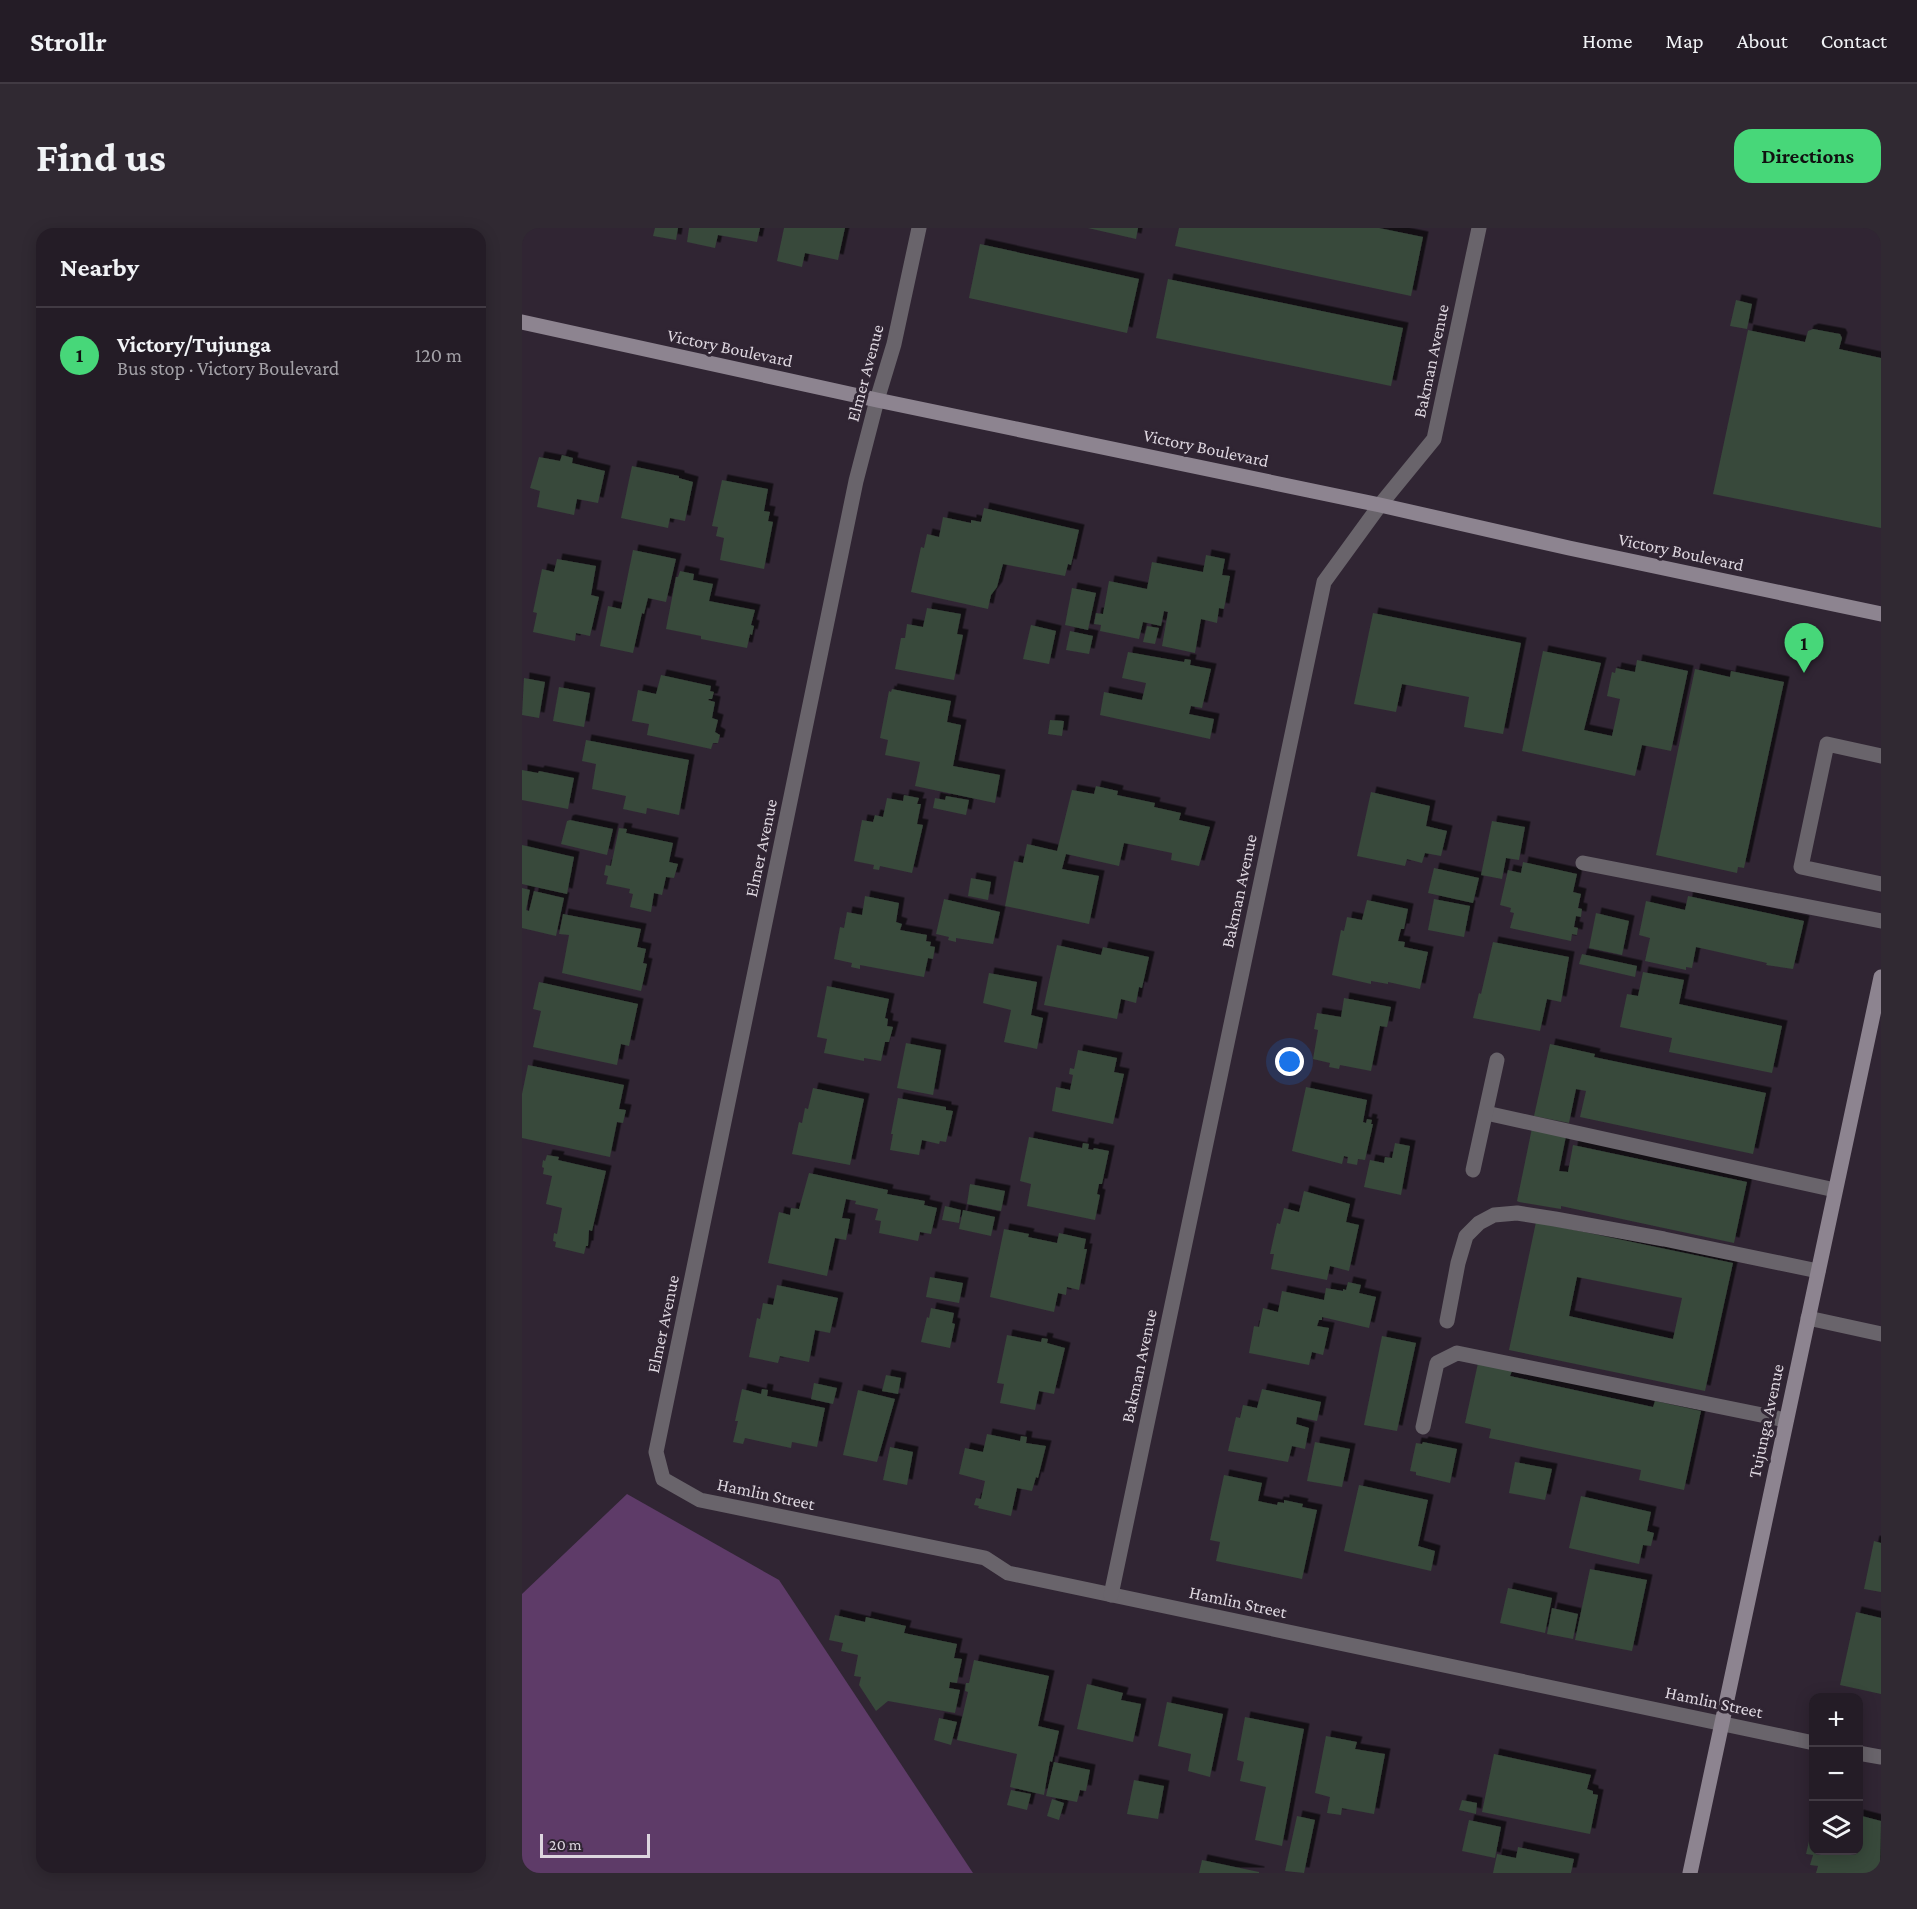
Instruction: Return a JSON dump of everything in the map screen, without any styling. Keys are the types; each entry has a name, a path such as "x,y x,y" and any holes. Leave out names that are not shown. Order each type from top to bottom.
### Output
{"main road":[{"name":"Victory Boulevard","path":"522,322 1881,614"},
{"name":"Tujunga Avenue","path":"1690,1873 1881,977"}],"street":[{"name":"Elmer Avenue","path":"663,1479 656,1452 854,492 877,400 894,344 919,228"},
{"name":"Bakman Avenue","path":"1111,1595 1324,582 1380,505 1434,439 1479,228"},
{"path":"1881,756 1827,744 1801,867 1881,885"},
{"path":"1583,863 1881,921"},
{"path":"1473,1170 1497,1060"},
{"path":"1486,1113 1835,1190"},
{"path":"1447,1321 1458,1263 1466,1236 1479,1224 1494,1215 1517,1213 1546,1217 1818,1271"},
{"path":"1808,1318 1881,1334"},
{"path":"1423,1427 1437,1363 1457,1353 1786,1420"},
{"name":"Hamlin Street","path":"663,1479 700,1500 985,1558 1008,1573 1809,1742"},
{"path":"1863,1753 1881,1757"}],"shaded area":[{"path":"627,1494 779,1580 973,1873 522,1873 522,1594"}],"building":[{"path":"655,228 678,228 676,240 653,236"},
{"path":"689,228 760,228 757,242 718,235 715,248 687,242"},
{"path":"784,228 845,228 838,260 805,253 802,267 777,261"},
{"path":"1088,228 1138,228 1136,239"},
{"path":"1179,228 1379,228 1423,237 1411,296 1175,246"},
{"path":"980,244 1139,279 1127,333 969,298"},
{"path":"1168,279 1403,328 1391,386 1156,338"},
{"path":"1736,300 1752,304 1747,329 1730,326"},
{"path":"1813,329 1840,334 1842,338 1839,349 1881,358 1881,528 1713,494 1748,330 1805,342 1808,331"},
{"path":"562,455 573,458 572,463 605,471 598,503 577,499 574,515 537,507 540,491 530,488 539,457 560,461"},
{"path":"632,466 679,476 679,478 693,482 685,521 670,518 668,528 621,518"},
{"path":"722,480 768,489 764,511 770,512 768,521 773,522 764,569 720,560 724,538 716,536 718,527 712,526"},
{"path":"984,508 1079,530 1071,565 1068,564 1065,576 1003,564 988,609 911,592 921,547 924,548 927,534 939,537 943,517 971,523 971,520 981,522"},
{"path":"633,550 676,559 666,602 648,598 644,614 642,613 633,653 600,646 608,606 621,609"},
{"path":"1206,555 1225,559 1222,575 1230,576 1224,609 1219,608 1217,623 1201,619 1195,653 1162,646 1168,612 1164,611 1161,626 1143,622 1139,639 1100,631 1101,625 1094,624 1096,613 1103,614 1109,581 1147,589 1152,562 1203,572"},
{"path":"557,559 596,566 591,595 599,597 590,636 576,633 575,641 533,632 537,613 533,612 542,569 554,572"},
{"path":"680,571 694,574 693,580 713,584 709,601 755,610 751,625 754,626 747,648 666,629 676,577"},
{"path":"1072,588 1096,593 1088,630 1065,625"},
{"path":"927,608 961,614 957,634 963,635 954,680 895,669 901,638 905,638 907,624 923,627"},
{"path":"1373,613 1521,643 1503,734 1464,727 1469,697 1402,684 1396,712 1354,704"},
{"path":"1031,625 1056,631 1049,664 1023,659"},
{"path":"1147,626 1159,628 1155,644 1143,642"},
{"path":"1070,631 1093,636 1089,654 1066,650"},
{"path":"1543,651 1601,663 1584,730 1612,736 1620,699 1607,696 1612,672 1615,673 1616,668 1635,672 1637,660 1688,671 1671,751 1642,745 1635,776 1522,751"},
{"path":"1128,652 1184,662 1185,659 1191,660 1190,665 1211,669 1202,708 1191,706 1189,714 1214,719 1210,739 1100,715 1104,692 1142,700 1146,683 1122,678"},
{"path":"1695,669 1730,677 1731,671 1784,682 1744,868 1738,867 1737,873 1656,855"},
{"path":"661,675 711,686 710,691 714,692 712,699 708,700 715,702 712,718 718,720 715,732 720,735 718,743 713,743 711,749 647,735 649,724 632,721 638,690 656,694"},
{"path":"524,678 545,682 539,718 522,715"},
{"path":"559,687 590,693 584,727 553,721"},
{"path":"892,689 951,701 947,722 961,725 953,766 1000,775 995,803 915,786 920,762 885,755 888,740 880,738 889,691 891,692"},
{"path":"1050,720 1064,721 1062,736 1048,734"},
{"path":"586,740 689,760 679,815 647,808 646,814 623,809 626,796 592,789 596,764 582,761"},
{"path":"522,770 574,778 568,809 522,800"},
{"path":"1096,786 1118,791 1117,795 1155,803 1154,807 1181,813 1179,820 1210,827 1199,866 1171,860 1172,853 1124,843 1119,866 1066,854 1062,869 1099,876 1089,924 1005,906 1014,861 1023,863 1027,844 1057,851 1072,790 1094,794"},
{"path":"1371,792 1430,806 1426,826 1447,831 1441,856 1425,853 1422,863 1407,859 1405,866 1357,856"},
{"path":"904,795 919,798 917,804 921,804 917,824 923,825 912,873 880,866 879,870 873,869 874,865 854,861 862,820 873,822 875,815 883,817 887,798 903,801"},
{"path":"946,796 969,800 966,815 933,808 935,798 945,800"},
{"path":"567,821 613,829 607,855 561,844"},
{"path":"1492,821 1525,827 1519,860 1506,858 1502,879 1481,875"},
{"path":"619,828 627,829 626,833 673,843 669,862 678,864 674,878 666,877 662,895 654,893 651,912 630,907 633,894 629,893 630,889 606,884 608,876 604,875 606,865 611,866"},
{"path":"522,845 574,857 567,894 522,884"},
{"path":"1523,862 1577,874 1573,892 1581,894 1578,908 1582,909 1581,917 1576,916 1574,927 1578,928 1577,935 1572,934 1571,941 1510,928 1514,913 1510,912 1511,908 1500,905 1508,870 1521,873"},
{"path":"1434,868 1479,878 1473,903 1428,893"},
{"path":"971,878 991,882 988,900 968,896"},
{"path":"522,888 530,890 526,910 529,911 534,891 564,898 556,936 522,928"},
{"path":"865,896 899,903 896,922 902,924 900,930 927,935 926,941 931,942 930,946 935,947 933,959 928,958 924,977 860,965 860,969 851,967 852,963 834,959 840,927 844,928 847,912 862,915"},
{"path":"1688,896 1804,921 1793,969 1766,965 1767,963 1696,947 1692,968 1686,967 1686,970 1645,961 1650,938 1639,935 1646,901 1685,910"},
{"path":"944,899 1000,912 993,944 956,938 956,942 948,940 949,937 936,934"},
{"path":"1434,899 1470,906 1464,937 1428,930"},
{"path":"1367,900 1408,909 1404,929 1401,929 1398,941 1405,942 1404,947 1428,952 1420,989 1388,982 1388,984 1371,981 1371,984 1332,975 1341,930 1344,931 1347,917 1362,920"},
{"path":"1596,913 1629,921 1622,955 1589,948"},
{"path":"563,914 641,929 637,947 646,949 643,963 647,964 641,991 562,973 569,935 559,934"},
{"path":"1493,942 1569,957 1561,1002 1547,999 1540,1031 1473,1018"},
{"path":"1057,945 1101,955 1103,947 1149,957 1136,1003 1121,999 1117,1019 1044,1005"},
{"path":"1582,954 1637,966 1635,977 1579,964"},
{"path":"1643,972 1684,980 1679,1004 1782,1026 1772,1073 1669,1052 1672,1038 1620,1027 1627,994 1638,996"},
{"path":"989,973 1037,982 1031,1015 1043,1018 1037,1049 1004,1042 1011,1010 983,1003"},
{"path":"539,982 638,1004 629,1046 621,1044 617,1065 533,1047 541,1011 533,1009"},
{"path":"827,986 889,999 885,1018 888,1019 887,1026 893,1027 889,1042 885,1042 881,1061 864,1058 864,1061 824,1053 827,1039 817,1037"},
{"path":"1344,998 1391,1007 1387,1027 1380,1026 1371,1071 1340,1065 1339,1069 1329,1067 1330,1063 1313,1059 1318,1030 1314,1029 1317,1013 1341,1017"},
{"path":"906,1043 941,1050 933,1095 897,1088"},
{"path":"1550,1044 1595,1054 1594,1057 1766,1093 1753,1154 1580,1117 1586,1091 1576,1089 1569,1123 1534,1116"},
{"path":"1078,1050 1117,1058 1114,1072 1124,1074 1113,1124 1052,1111 1056,1087 1070,1090 1073,1075 1069,1074 1070,1068 1074,1069"},
{"path":"528,1065 624,1085 619,1109 626,1110 623,1123 617,1122 610,1157 522,1138 522,1094"},
{"path":"1306,1087 1367,1100 1363,1122 1366,1123 1367,1119 1372,1120 1371,1124 1373,1124 1365,1160 1358,1159 1357,1165 1347,1163 1348,1157 1344,1156 1342,1164 1292,1151"},
{"path":"813,1088 864,1099 850,1165 792,1154 799,1122 802,1123 805,1108 808,1109"},
{"path":"898,1098 946,1107 946,1110 953,1111 946,1142 940,1141 939,1144 922,1140 919,1155 890,1150"},
{"path":"1532,1128 1566,1136 1559,1171 1568,1172 1573,1145 1747,1182 1734,1243 1561,1206 1561,1209 1517,1201"},
{"path":"1029,1137 1082,1148 1083,1143 1089,1144 1088,1149 1109,1151 1102,1184 1099,1184 1097,1194 1100,1195 1095,1220 1027,1206 1031,1184 1020,1181"},
{"path":"1395,1143 1410,1146 1401,1195 1364,1187 1370,1160 1384,1163 1385,1157 1392,1158"},
{"path":"547,1155 559,1157 558,1160 606,1171 592,1231 589,1230 588,1246 584,1254 555,1247 554,1233 557,1234 562,1208 546,1204 552,1176 543,1174 543,1160 545,1161"},
{"path":"809,1173 888,1190 887,1194 925,1201 924,1205 937,1208 931,1234 920,1232 918,1241 879,1233 881,1221 875,1220 878,1209 855,1204 856,1201 846,1199 842,1218 850,1219 846,1240 835,1238 827,1276 768,1263 779,1212 790,1215 791,1208 799,1209"},
{"path":"970,1184 1005,1191 1001,1211 967,1204"},
{"path":"1304,1191 1350,1204 1346,1222 1359,1225 1349,1271 1330,1266 1327,1280 1271,1269 1274,1254 1270,1254 1277,1223 1280,1224 1284,1208 1299,1212"},
{"path":"945,1206 961,1210 959,1223 942,1220"},
{"path":"963,1210 995,1217 991,1236 959,1229"},
{"path":"1536,1222 1733,1263 1705,1391 1509,1350","holes":["1577,1277 1682,1298 1673,1339 1569,1316"]},
{"path":"1004,1229 1057,1243 1059,1233 1086,1239 1084,1249 1087,1249 1079,1290 1067,1287 1066,1295 1058,1293 1054,1312 990,1297"},
{"path":"930,1277 963,1283 959,1303 926,1297"},
{"path":"1348,1282 1361,1285 1359,1293 1376,1297 1369,1328 1322,1317 1317,1326 1329,1328 1323,1355 1312,1352 1309,1365 1249,1353 1254,1326 1259,1327 1263,1308 1278,1312 1282,1291 1324,1300 1326,1288 1343,1291 1343,1289 1346,1290"},
{"path":"777,1285 838,1298 830,1333 815,1330 809,1362 780,1356 778,1363 749,1357 757,1318 760,1319 763,1303 773,1305"},
{"path":"931,1308 954,1313 952,1323 955,1324 950,1348 921,1342"},
{"path":"1007,1335 1041,1342 1042,1338 1048,1339 1047,1343 1065,1348 1054,1394 1039,1391 1035,1410 1000,1403 1004,1384 997,1383"},
{"path":"1382,1336 1416,1343 1397,1431 1364,1425"},
{"path":"1478,1363 1512,1371 1510,1376 1653,1407 1655,1401 1701,1411 1684,1490 1639,1480 1641,1470 1489,1438 1491,1429 1465,1423"},
{"path":"886,1375 901,1378 898,1394 882,1391"},
{"path":"814,1383 837,1388 833,1404 811,1399"},
{"path":"742,1389 761,1394 762,1389 768,1390 767,1396 825,1408 817,1447 792,1442 791,1448 745,1438 743,1444 733,1442"},
{"path":"1262,1389 1321,1402 1317,1421 1297,1417 1296,1424 1309,1428 1305,1449 1292,1446 1288,1462 1228,1451 1236,1417 1240,1418 1243,1405 1257,1408"},
{"path":"858,1390 895,1399 877,1462 843,1455"},
{"path":"987,1434 1020,1441 1021,1436 1027,1437 1026,1443 1046,1446 1038,1478 1036,1477 1032,1491 1017,1488 1011,1516 974,1505 976,1498 981,1499 985,1481 959,1474 965,1448 983,1452"},
{"path":"1315,1442 1350,1449 1342,1487 1307,1481"},
{"path":"1423,1442 1457,1449 1450,1483 1416,1475 1416,1472 1410,1471 1416,1443 1422,1444"},
{"path":"890,1447 913,1452 907,1485 883,1480"},
{"path":"1515,1462 1552,1469 1545,1500 1509,1493"},
{"path":"1224,1475 1262,1483 1258,1501 1277,1505 1278,1502 1284,1503 1284,1500 1317,1510 1302,1579 1216,1561 1220,1542 1210,1540"},
{"path":"1359,1485 1428,1500 1418,1546 1435,1551 1431,1571 1344,1551"},
{"path":"1581,1496 1651,1512 1647,1531 1654,1533 1651,1546 1643,1545 1639,1564 1569,1548"},
{"path":"1874,1541 1881,1543 1881,1592 1864,1589"},
{"path":"1590,1569 1647,1580 1632,1651 1575,1640"},
{"path":"1508,1588 1552,1598 1545,1633 1500,1623"},
{"path":"1552,1608 1578,1614 1573,1639 1547,1634"},
{"path":"1856,1612 1881,1618 1881,1694 1840,1685"},
{"path":"835,1615 865,1622 866,1617 906,1626 904,1633 957,1644 954,1658 962,1659 957,1683 950,1682 949,1688 960,1690 955,1713 888,1701 876,1711 859,1685 861,1677 854,1676 858,1655 841,1651 843,1643 829,1640"},
{"path":"974,1660 1049,1676 1038,1726 1059,1731 1052,1762 1050,1761 1044,1795 1010,1787 1017,1754 957,1740 968,1692 965,1691 966,1683 969,1683"},
{"path":"1087,1684 1123,1693 1121,1700 1141,1704 1133,1742 1077,1729"},
{"path":"1167,1702 1223,1714 1210,1777 1188,1771 1191,1754 1158,1746"},
{"path":"1245,1717 1304,1729 1282,1846 1255,1840 1266,1787 1240,1781 1244,1762 1237,1760"},
{"path":"939,1718 957,1722 951,1745 934,1740"},
{"path":"1326,1736 1357,1742 1355,1749 1385,1754 1374,1814 1342,1808 1341,1815 1327,1813 1330,1797 1315,1793"},
{"path":"1494,1754 1591,1775 1587,1789 1598,1795 1590,1834 1482,1812"},
{"path":"1054,1762 1090,1770 1086,1791 1080,1790 1077,1802 1046,1796"},
{"path":"1134,1780 1164,1786 1158,1819 1127,1814"},
{"path":"1011,1790 1031,1794 1027,1810 1007,1805"},
{"path":"1052,1799 1064,1803 1059,1820 1047,1816"},
{"path":"1462,1800 1477,1803 1476,1814 1459,1810"},
{"path":"1297,1816 1315,1820 1304,1873 1285,1871"},
{"path":"1863,1816 1881,1821 1880,1873 1816,1873 1818,1866 1810,1865 1813,1855 1863,1855"},
{"path":"1469,1820 1501,1827 1495,1858 1462,1851"},
{"path":"1518,1847 1574,1859 1571,1873 1493,1873 1497,1854 1516,1858"},
{"path":"1202,1860 1259,1872 1259,1873 1199,1873"}],"place":[{"name":"Victory/Tujunga","path":"1804,673"}]}
